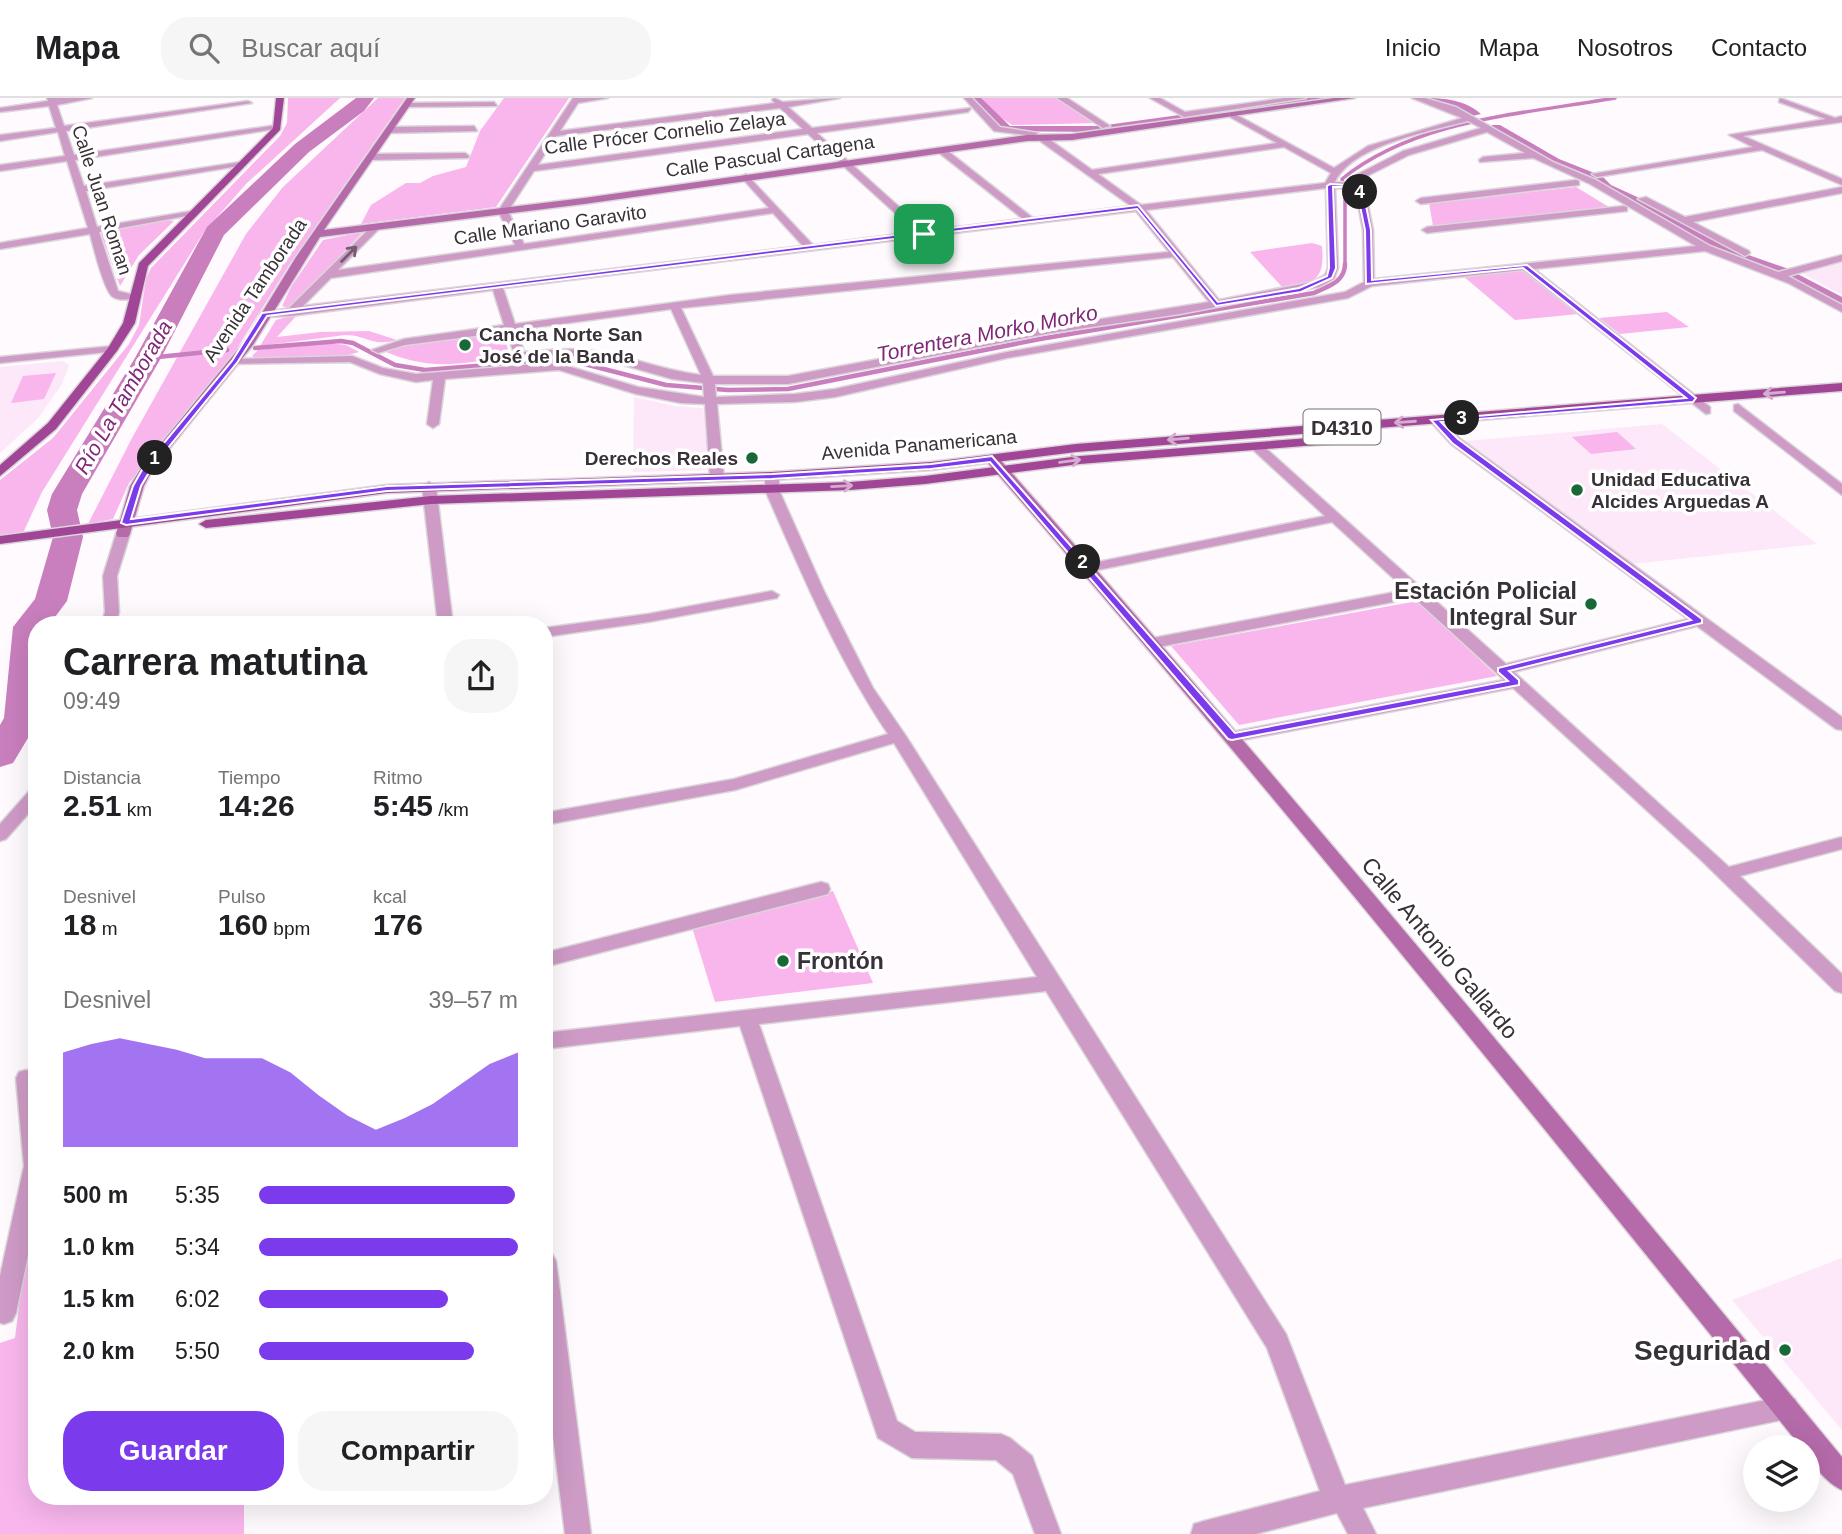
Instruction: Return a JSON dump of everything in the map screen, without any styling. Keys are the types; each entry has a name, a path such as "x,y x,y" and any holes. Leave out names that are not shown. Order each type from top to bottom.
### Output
{"main road":[{"path":"0,472 52,426 113,349 129,323 143,265 277,128 280,98"},
{"name":"Calle Pascual Cartagena","path":"351,230 373,230 1038,136 1116,131 1351,98"},
{"name":"Avenida Tamborada","path":"124,528 137,486 147,468 235,362 409,101"},
{"name":"Calle Pascual Cartagena","path":"318,234 503,211"},
{"name":"Avenida Panamericana","path":"430,493 900,482 1076,448 1842,387"},
{"name":"Avenida Panamericana","path":"997,465 1842,399"},
{"name":"Calle Antonio Gallardo","path":"997,465 1153,643 1451,999 1842,1476"},
{"name":"Avenida Panamericana","path":"0,551 19,543 124,528 329,509 430,493 717,478 772,483"},
{"name":"Avenida Panamericana","path":"0,540 19,543"}],"street":[{"path":"0,110 51,100 88,98"},
{"path":"522,247 503,211 576,100 604,98"},
{"path":"774,98 924,234"},
{"path":"553,134 836,98"},
{"path":"968,98 997,129 1038,136 1138,207 1216,304"},
{"path":"1061,98 1106,126"},
{"path":"1154,98 1184,115 1303,98"},
{"path":"1249,98 1261,104"},
{"path":"1416,98 1453,109 1550,164 1592,182 1706,248 1785,272 1842,258"},
{"name":"Calle Juan Roman","path":"51,100 113,291 116,295 134,296"},
{"path":"1782,100 1841,120"},
{"path":"0,138 247,101 254,112"},
{"path":"409,101 495,104"},
{"name":"Calle Prócer Cornelio Zelaya","path":"533,168 968,110"},
{"path":"1233,115 1335,172"},
{"path":"1841,120 1732,135 1842,182"},
{"path":"497,287 508,327 520,356 565,352 600,355 672,375 710,390 829,374 1051,330 1301,289 1330,277 1333,268 1335,172 1381,143 1479,123"},
{"path":"1354,186 1361,176 1388,160 1479,123"},
{"path":"0,168 262,125 277,128"},
{"path":"390,130 474,129"},
{"path":"1089,173 1287,144"},
{"path":"1597,174 1761,148"},
{"path":"941,150 1031,221"},
{"path":"1551,152 1785,272 1842,309"},
{"path":"1483,160 1534,155"},
{"path":"371,157 465,156"},
{"path":"1550,164 1576,183 1680,239 1693,250"},
{"path":"79,189 241,165"},
{"path":"746,177 811,249"},
{"path":"1421,201 1576,183"},
{"path":"265,314 1138,207 1354,186"},
{"path":"1354,186 1368,230 1369,283"},
{"path":"1686,220 1842,190"},
{"path":"1427,230 1624,209"},
{"name":"Calle Mariano Garavito","path":"328,275 776,210"},
{"path":"0,246 192,214"},
{"path":"290,313 373,230"},
{"path":"235,362 352,359 405,377 439,377 535,366 560,367 636,390 710,390 795,398 835,393 1007,355 1316,302 1348,295 1369,283 1706,248"},
{"path":"378,350 404,341 675,306 1176,254"},
{"path":"1524,266 1706,410"},
{"path":"675,306 710,390 717,478"},
{"path":"0,360 113,349"},
{"path":"433,424 439,377"},
{"path":"1738,408 1842,491"},
{"path":"1435,420 1455,441 1842,725"},
{"path":"1256,446 1725,874 1842,986"},
{"path":"772,483 817,591 865,688 898,736 1277,1342 1341,1500 1363,1534"},
{"path":"430,493 445,616"},
{"path":"1088,568 1333,518"},
{"name":"Avenida Tamborada","path":"111,616 110,576 124,528"},
{"path":"1153,643 1416,593"},
{"path":"553,632 648,618 772,595"},
{"path":"1502,670 1698,621"},
{"path":"1232,737 1516,682"},
{"path":"553,817 735,784 898,736"},
{"path":"0,835 28,803"},
{"path":"1725,874 1842,843"},
{"path":"553,958 821,889"},
{"path":"553,1040 1052,983"},
{"path":"747,1018 887,1429 912,1445 1001,1447 1023,1465 1048,1534"},
{"path":"26,1078 28,1096"},
{"path":"4,1313 28,1203"},
{"path":"553,1333 578,1534"},
{"path":"1204,1534 1341,1500 1786,1408"}],"shaded area":[{"path":"288,98 340,98 246,184 204,232 42,492 23,533 0,536 0,480 53,438 129,344 139,325 146,279 151,268 280,136 287,123"},
{"path":"378,98 405,98 291,262 233,355 129,483 113,519 88,524 132,438 246,234 283,187"},
{"path":"504,98 569,98 496,207 361,224 371,205 406,183 420,183 433,176 466,167 480,131"},
{"path":"979,98 1057,98 1098,123 1012,125 979,103"},
{"path":"1576,187 1609,207 1433,226 1429,203"},
{"path":"174,221 139,255 120,286 101,234 108,230"},
{"path":"363,232 290,308 282,306 291,287 323,240"},
{"path":"1312,243 1322,246 1322,266 1316,278 1303,285 1284,289 1250,252"},
{"path":"1842,262 1842,295 1802,273"},
{"path":"1524,271 1579,314 1515,320 1463,276"},
{"path":"1667,312 1689,327 1620,334 1599,318"},
{"path":"298,314 277,337 320,332 369,331 397,340 381,342 345,335 260,346 276,320"},
{"path":"503,330 510,357 432,364 401,358 384,351 410,344"},
{"path":"328,343 346,345 359,352 345,356 257,359 252,356 258,350"},
{"path":"63,361 69,365 62,384 38,418 0,453 0,367"},
{"path":"56,373 44,399 11,403 23,376"},
{"path":"634,397 675,406 703,408 713,470 633,472"},
{"path":"1662,424 1817,544 1632,564 1466,441"},
{"path":"1617,432 1636,449 1591,454 1572,437"},
{"path":"1417,601 1497,676 1239,725 1171,646"},
{"name":"Frontón","path":"833,891 873,983 715,1002 691,924"},
{"path":"28,1233 28,1505 244,1505 244,1534 0,1534 0,1343 15,1338"},
{"path":"1842,1258 1842,1430 1732,1300"}],"waterway":[{"name":"Río La Tamborada","path":"39,616 51,601 68,537 62,510 67,494 148,358 215,232 302,148 358,107 365,98"},
{"path":"976,98 977,103 994,114 999,124 1008,129 1099,129 1327,98"},
{"path":"1429,98 1459,105 1476,114"},
{"name":"Torrentera Morko Morko","path":"1345,264 1345,192 1342,179 1371,159 1403,143 1472,122 1615,98"},
{"path":"1496,127 1555,161 1598,179 1607,188 1644,205 1697,237 1729,253 1781,271 1842,302"},
{"name":"Torrentera Morko Morko","path":"255,348 341,341 353,343 395,365 425,370 565,359 666,385 728,390 788,389 1040,339 1314,293 1339,279 1345,264"},
{"name":"Torrentera Morko Morko","path":"148,358 227,350"},
{"name":"Río La Tamborada","path":"0,755 22,718 28,650"}],"place":[{"name":"Cancha Norte San José de la Banda","path":"465,345"},
{"name":"Derechos Reales","path":"752,458"},
{"name":"Unidad Educativa Alcides Arguedas A","path":"1577,490"},
{"name":"Estación Policial Integral Sur","path":"1591,604"},
{"name":"Frontón","path":"783,961"},
{"name":"Seguridad","path":"1785,1350"}],"route":[{"path":"1330,186 1359,186 1368,230 1369,283 1524,266 1693,399 1435,420 1455,441 1698,621 1502,670 1516,682 1232,737 992,459 772,477 387,489 126,523 137,486 147,468 235,362 265,314 924,234 1138,207 1216,304 1301,289 1330,277 1333,268 1330,186"}]}
